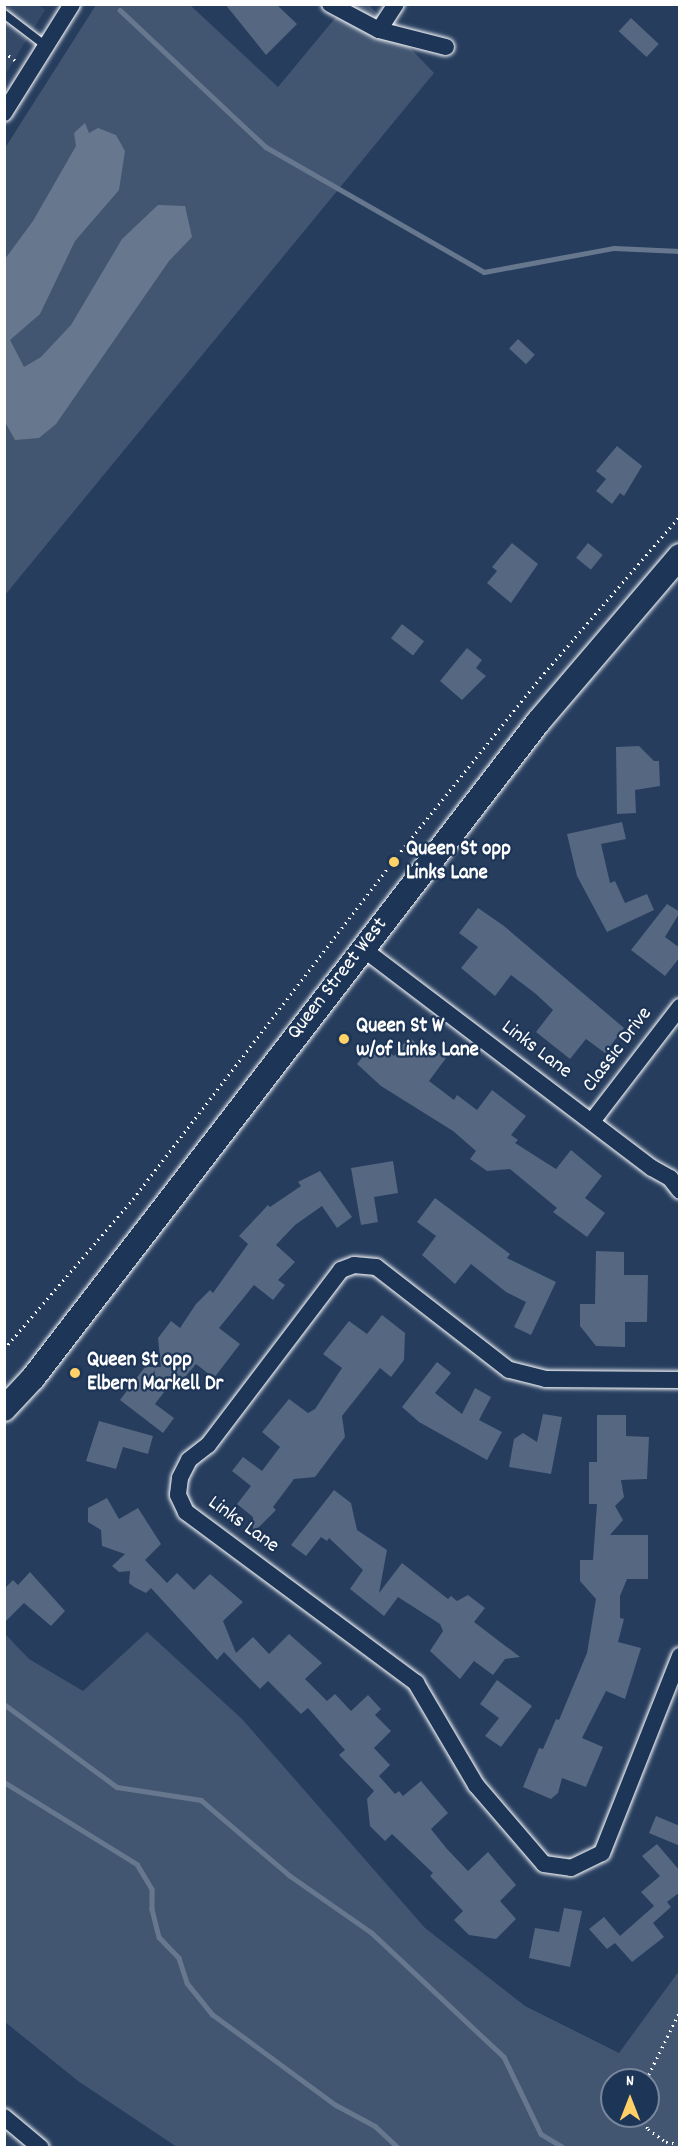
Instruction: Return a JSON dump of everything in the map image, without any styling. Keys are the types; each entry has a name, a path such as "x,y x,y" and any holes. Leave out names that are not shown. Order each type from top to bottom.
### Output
{"main road":[{"name":"Queen Street West","path":"4,1408 33,1378 539,721 680,556"}],"street":[{"path":"4,113 72,4"},
{"path":"330,4 379,30 446,47"},
{"path":"379,30 396,4"},
{"name":"Links Lane","path":"362,948 592,1120 652,1168 670,1178 680,1191"},
{"name":"Classic Drive","path":"592,1120 680,1007"},
{"name":"Links Lane","path":"680,1380 546,1379 509,1370 376,1267 354,1265 341,1270 208,1445 189,1460 180,1478 178,1496 186,1512 416,1683 476,1785 544,1864 571,1868 602,1853 680,1656"},
{"path":"4,2117 41,2148"}],"lane":[{"path":"4,14 27,35 46,46"}],"path":[{"path":"4,52 16,61"},
{"path":"4,1349 133,1199 383,874 533,686 680,516"},
{"path":"652,2068 680,2011"},
{"path":"647,2128 666,2142 680,2144"}],"shaded area":[{"path":"5,5 39,5 45,10 5,75"},
{"path":"96,5 190,5 278,87 346,5 369,5 434,73 5,595 5,148"},
{"path":"85,123 89,133 98,128 116,135 125,151 119,190 75,241 40,314 10,340 24,367 41,357 71,325 122,239 158,205 185,206 192,237 169,261 56,424 39,438 15,440 5,422 5,259 33,221 76,146 74,133"},
{"path":"147,1632 242,1719 425,1928 525,2006 619,2053 679,1971 679,2147 177,2147 78,2081 5,2022 5,1634 29,1659 83,1691"}],"building":[{"path":"225,4 276,4 297,24 266,55"},
{"path":"631,18 659,44 647,57 619,31"},
{"path":"518,339 535,355 526,364 509,349"},
{"path":"617,446 642,466 624,496 620,493 612,504 596,491 606,479 596,471"},
{"path":"512,543 538,564 511,603 487,583 497,571 492,567"},
{"path":"588,543 603,555 591,570 576,558"},
{"path":"402,624 424,641 413,655 391,638"},
{"path":"467,648 482,660 476,668 486,676 462,700 440,681"},
{"path":"639,746 654,761 659,761 660,786 635,790 636,813 617,814 616,747"},
{"path":"622,822 626,839 601,844 610,883 615,881 625,903 647,894 654,910 607,932 577,876 567,834"},
{"path":"667,904 680,912 665,937 680,948 680,957 665,976 631,950"},
{"path":"478,908 504,926 624,1028 605,1053 586,1039 570,1059 536,1032 553,1010 536,994 511,975 495,996 461,968 478,947 459,933"},
{"path":"409,1037 428,1053 432,1048 446,1058 429,1081 454,1100 457,1095 477,1110 492,1090 526,1116 511,1135 518,1140 515,1143 556,1169 571,1150 602,1176 585,1198 605,1213 587,1237 553,1212 557,1208 510,1169 487,1171 470,1159 476,1151 453,1131 381,1086 357,1064 375,1041 394,1056"},
{"path":"393,1161 398,1193 374,1197 378,1222 361,1225 351,1168"},
{"path":"320,1171 352,1217 337,1228 322,1206 295,1225 276,1245 295,1262 278,1280 285,1285 273,1300 254,1285 219,1328 240,1344 214,1378 196,1364 180,1383 174,1379 155,1404 174,1418 163,1433 120,1400 145,1367 161,1367 158,1338 171,1321 180,1328 196,1304 210,1290 213,1293 248,1244 239,1236 268,1205 270,1207 301,1186 298,1182"},
{"path":"435,1198 510,1254 507,1258 556,1282 531,1335 514,1327 526,1302 506,1292 471,1264 455,1284 422,1255 436,1236 417,1222"},
{"path":"596,1251 624,1252 624,1275 648,1275 647,1322 625,1322 625,1347 596,1346 580,1326 580,1304 595,1304"},
{"path":"382,1315 405,1333 404,1360 391,1377 380,1368 342,1416 345,1437 315,1477 294,1479 273,1507 276,1510 253,1533 253,1517 237,1504 251,1486 232,1471 243,1457 262,1471 280,1447 262,1432 289,1399 308,1413 315,1409 342,1368 323,1354 349,1321 367,1334"},
{"path":"437,1362 451,1373 435,1393 462,1414 475,1388 491,1397 479,1420 502,1432 487,1460 419,1422 402,1407"},
{"path":"543,1414 562,1417 551,1474 509,1467 514,1439 523,1433 537,1442"},
{"path":"597,1415 626,1415 626,1436 649,1437 647,1479 621,1480 624,1497 615,1506 623,1520 610,1535 648,1535 648,1579 627,1579 620,1596 620,1618 624,1619 618,1642 641,1648 625,1699 606,1691 582,1738 603,1747 586,1787 562,1778 558,1793 551,1799 523,1787 539,1748 543,1749 556,1719 559,1720 587,1653 596,1599 580,1581 580,1560 593,1560 597,1504 589,1504 589,1462 597,1462"},
{"path":"99,1421 153,1436 148,1454 123,1447 116,1469 86,1461"},
{"path":"334,1490 351,1503 357,1530 387,1550 379,1593 402,1563 448,1599 451,1596 457,1601 468,1595 485,1608 474,1622 520,1657 505,1659 493,1675 474,1661 460,1679 430,1651 443,1631 440,1624 398,1597 384,1616 350,1589 363,1570 329,1538 327,1541 321,1537 306,1556 291,1545"},
{"path":"107,1498 119,1519 138,1508 161,1544 145,1560 167,1583 177,1573 194,1590 210,1574 243,1602 223,1621 236,1653 253,1637 269,1654 289,1634 322,1663 305,1679 327,1701 335,1694 351,1711 368,1695 381,1709 375,1715 391,1731 374,1748 390,1765 379,1776 395,1794 399,1791 403,1796 421,1781 448,1813 431,1829 447,1849 468,1871 488,1852 516,1885 500,1901 516,1919 496,1939 469,1935 454,1920 463,1911 430,1876 433,1873 392,1834 385,1841 370,1826 367,1799 374,1791 339,1755 345,1750 308,1708 301,1714 268,1681 260,1689 224,1652 217,1660 151,1588 146,1593 134,1587 129,1583 130,1571 119,1572 112,1566 125,1554 102,1546 101,1530 88,1522 88,1508"},
{"path":"30,1572 65,1611 51,1626 24,1603 4,1623 4,1589 13,1580 18,1585"},
{"path":"497,1680 532,1706 501,1747 485,1736 499,1718 480,1704"},
{"path":"656,1816 680,1826 680,1846 649,1833"},
{"path":"657,1844 680,1871 680,1892 667,1902 671,1907 653,1923 664,1937 632,1962 615,1943 607,1949 589,1929 604,1917 620,1936 654,1906 641,1892 660,1876 642,1856"},
{"path":"564,1908 582,1911 570,1967 529,1958 535,1928 559,1932"}],"waterway":[{"path":"120,10 266,147 484,272 614,248 680,251"},
{"path":"4,1704 117,1787 201,1800 289,1875 372,1933 504,2057 541,2134 564,2148"},
{"path":"4,1782 137,1864 152,1889 152,1909 159,1937 179,1958 187,1983 212,2014 336,2105 375,2126 399,2148"}],"place":[{"name":"Queen St opp Links Lane","path":"394,862"},
{"name":"Queen St W w/of Links Lane","path":"344,1039"},
{"name":"Queen St opp Elbern Markell Dr","path":"75,1373"}]}
